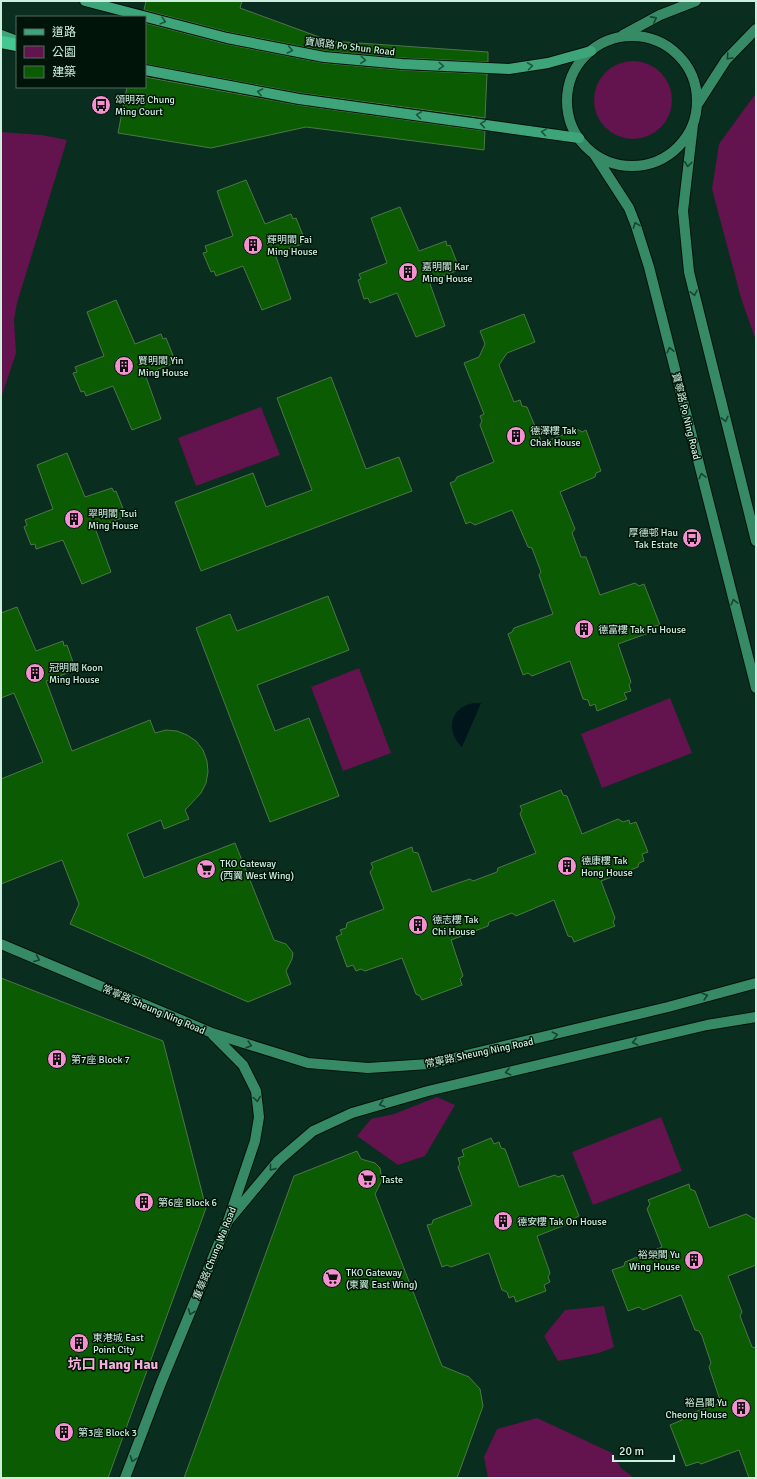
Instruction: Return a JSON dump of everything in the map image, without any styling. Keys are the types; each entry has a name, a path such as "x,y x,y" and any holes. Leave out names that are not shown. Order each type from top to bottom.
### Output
{"highway":[{"path":"1,42 16,45"}],"main road":[{"name":"寶順路 Po Shun Road","path":"85,1 143,16"},
{"name":"寶順路 Po Shun Road","path":"146,17 227,38 324,57 402,64 508,68 548,63 591,51"},
{"path":"1,35 16,41"},
{"path":"146,70 299,99 579,138"}],"street":[{"path":"693,125 677,149 662,159 645,165 626,166 613,164 594,154 579,138 570,121 567,102 570,82 578,65 591,51 600,44 619,37 660,15 696,1"},
{"path":"697,106 726,60 756,29"},
{"path":"619,37 646,37 657,40 676,53 684,62 695,82 697,106 693,125 684,211 688,266 756,541"},
{"name":"寶寧路 Po Ning Road","path":"594,154 629,208 649,266 756,688"},
{"name":"常寧路 Sheung Ning Road","path":"1,944 212,1033 308,1063 368,1068 429,1064 637,1014 756,983"},
{"path":"228,1221 278,1161 313,1131 352,1113 435,1090 665,1034 756,1017"},
{"name":"重華路 Chung Wa Road","path":"125,1478 161,1383 228,1221 255,1141 259,1117 256,1091 243,1065 212,1033"}],"green space":[{"path":"633,61 648,64 661,72 669,85 672,100 669,115 661,128 648,136 633,139 618,136 605,128 597,115 594,100 597,85 605,72 618,64"},
{"path":"756,93 756,341 741,298 712,189 719,144"},
{"path":"1,132 42,135 67,140 17,303 14,320 16,353 1,398"},
{"path":"261,407 280,455 196,486 178,438"},
{"path":"359,668 391,753 343,771 311,687"},
{"path":"670,698 692,753 602,788 581,734"},
{"path":"437,1097 455,1105 425,1156 398,1165 357,1136 371,1119 394,1114"},
{"path":"661,1117 682,1171 593,1205 572,1152"},
{"path":"604,1306 614,1347 599,1353 558,1361 544,1336 565,1310"},
{"path":"537,1418 612,1453 621,1468 634,1478 488,1478 484,1457 497,1429"}],"water":[{"path":"481,703 462,747 453,734 453,720 455,714 460,709 466,705"}],"building":[{"path":"146,1 242,1 240,8 330,41 488,52 488,62 402,58 325,51 228,32 144,10"},
{"path":"146,23 226,44 323,63 401,70 487,74 485,118 300,93 146,64"},
{"path":"146,77 298,105 485,131 484,150 306,127 211,148 118,133 127,88 146,88"},
{"name":"輝明閣 Fai Ming House","path":"246,180 265,224 291,214 293,219 296,218 304,238 300,239 302,244 275,254 291,299 262,310 243,266 216,276 214,271 211,272 203,253 207,252 205,246 233,236 217,191"},
{"name":"嘉明閣 Kar Ming House","path":"400,207 419,251 446,241 447,246 450,245 458,265 454,266 456,271 429,281 445,326 416,337 397,293 370,303 368,298 364,299 358,280 361,279 359,274 387,263 371,218"},
{"name":"賢明閣 Yin Ming House","path":"116,300 135,344 161,334 163,339 166,338 174,358 170,359 172,364 145,374 161,419 132,430 113,386 86,396 84,391 81,392 73,373 77,372 75,367 104,356 87,312"},
{"path":"524,314 535,342 507,353 499,365 514,402 520,400 522,406 527,407 542,443 577,429 582,432 586,430 601,471 596,473 595,477 560,492 575,529 572,533 581,557 586,557 600,595 635,583 639,586 644,584 660,625 655,626 654,631 618,644 631,682 629,685 631,691 624,693 627,699 597,711 595,704 590,706 588,700 583,699 570,661 532,676 528,673 523,675 508,634 512,632 514,628 553,614 539,575 541,572 532,548 528,547 512,510 475,525 470,522 466,524 450,483 455,481 457,477 494,462 480,425 482,421 480,416 484,414 464,363 479,357 485,344 480,331"},
{"path":"331,377 366,469 399,457 412,491 201,571 175,502 253,473 266,507 312,490 277,398"},
{"name":"翠明閣 Tsui Ming House","path":"67,453 85,497 112,488 114,492 116,491 124,511 121,513 122,518 95,528 111,572 82,584 63,540 36,549 35,544 31,545 24,527 27,525 25,520 53,509 37,465"},
{"path":"328,596 349,650 257,685 275,731 309,718 339,796 270,822 196,628 230,614 237,631"},
{"name":"TKO Gateway (西翼 West Wing)","path":"17,607 36,651 63,641 64,646 67,645 74,665 71,666 73,671 46,681 72,751 150,720 155,733 166,730 177,731 196,741 203,750 207,761 208,772 206,783 201,793 185,810 189,819 164,829 161,820 127,834 144,878 235,843 274,940 286,944 293,953 292,959 286,971 291,984 248,1002 70,924 79,904 62,860 1,884 1,779 43,762 14,693 1,698 1,613"},
{"path":"561,790 563,795 567,796 582,834 618,819 623,822 629,820 630,824 636,822 648,852 642,854 644,861 639,863 638,867 601,881 615,918 613,922 615,926 574,942 572,937 568,936 554,900 516,916 512,913 489,922 488,926 451,940 463,976 460,979 462,985 422,1000 420,996 416,994 402,958 365,971 361,969 356,971 353,965 347,967 336,937 342,934 340,930 346,928 347,923 384,909 370,872 373,868 371,863 412,847 413,852 418,853 432,892 470,879 473,881 497,872 498,868 536,853 520,814 522,810 520,806"},
{"name":"東港城 East Point City","path":"1,978 163,1041 206,1208 108,1478 1,1478"},
{"name":"德安樓 Tak On House","path":"491,1138 494,1144 499,1142 501,1148 505,1149 519,1187 555,1175 558,1177 563,1175 579,1216 575,1218 573,1222 537,1236 550,1273 548,1277 550,1282 544,1285 546,1291 516,1302 514,1296 509,1298 507,1292 502,1290 489,1253 451,1267 447,1265 442,1267 427,1225 432,1224 433,1220 472,1205 458,1167 460,1164 458,1158 464,1156 462,1150"},
{"name":"TKO Gateway (東翼 East Wing)","path":"357,1151 361,1159 375,1163 380,1168 382,1180 375,1194 442,1366 469,1377 480,1389 483,1406 457,1478 184,1478 294,1176"},
{"path":"689,1184 690,1189 695,1191 709,1228 746,1214 756,1220 756,1265 728,1276 742,1312 740,1316 752,1347 756,1348 756,1478 749,1478 739,1450 701,1464 698,1462 686,1466 670,1425 682,1420 683,1416 721,1403 709,1367 711,1363 702,1336 699,1331 695,1330 681,1295 643,1310 639,1307 628,1311 612,1270 624,1266 625,1262 662,1247 647,1209 650,1204 648,1200"}],"place":[{"name":"頌明苑 Chung Ming Court","path":"101,105"},
{"name":"輝明閣 Fai Ming House","path":"253,245"},
{"name":"嘉明閣 Kar Ming House","path":"408,272"},
{"name":"賢明閣 Yin Ming House","path":"124,366"},
{"name":"德澤樓 Tak Chak House","path":"516,436"},
{"name":"翠明閣 Tsui Ming House","path":"74,519"},
{"name":"厚德邨 Hau Tak Estate","path":"692,538"},
{"name":"德富樓 Tak Fu House","path":"584,629"},
{"name":"冠明閣 Koon Ming House","path":"35,673"},
{"name":"德康樓 Tak Hong House","path":"567,866"},
{"name":"TKO Gateway (西翼 West Wing)","path":"206,869"},
{"name":"德志樓 Tak Chi House","path":"418,925"},
{"name":"第7座 Block 7","path":"57,1059"},
{"name":"Taste","path":"367,1179"},
{"name":"第6座 Block 6","path":"144,1202"},
{"name":"德安樓 Tak On House","path":"503,1221"},
{"name":"裕榮閣 Yu Wing House","path":"694,1260"},
{"name":"TKO Gateway (東翼 East Wing)","path":"332,1278"},
{"name":"東港城 East Point City","path":"79,1343"},
{"name":"裕昌閣 Yu Cheong House","path":"741,1408"},
{"name":"第3座 Block 3","path":"64,1432"}],"district":[{"name":"坑口 Hang Hau","path":"113,1364"}]}
